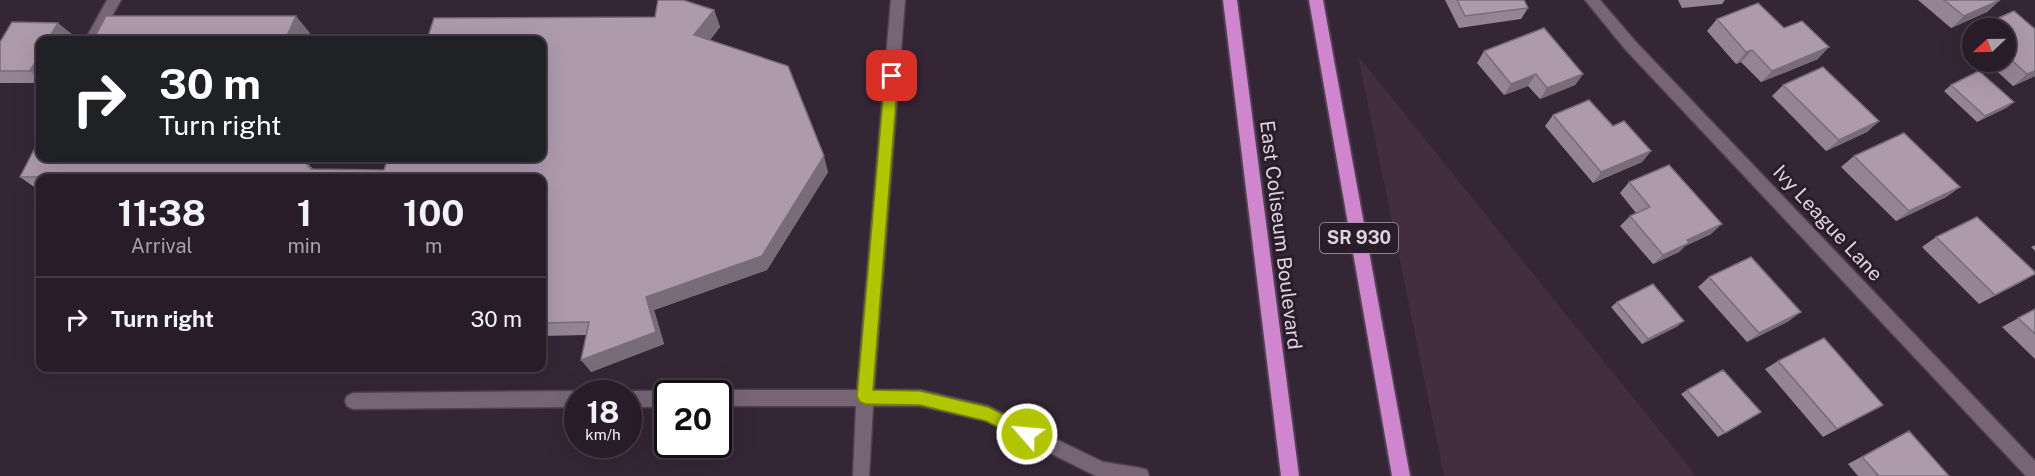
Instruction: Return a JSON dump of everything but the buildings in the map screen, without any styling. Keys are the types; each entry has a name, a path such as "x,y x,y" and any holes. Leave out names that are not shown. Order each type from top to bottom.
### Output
{"highway":[{"name":"East Coliseum Boulevard","path":"1230,0 1290,476"},
{"name":"SR 930","path":"1316,0 1401,476"}],"street":[{"path":"92,36 114,0"},
{"path":"861,476 865,397 898,0"},
{"name":"Ivy League Lane","path":"1592,0 1630,45 2035,473"},
{"path":"732,398 920,398 988,414 1101,470 1141,476"},
{"path":"353,401 564,399"}],"shaded area":[{"path":"1358,56 1696,476 1444,476"}],"route":[{"path":"892,76 865,397 920,398 988,414 1027,434"}]}
